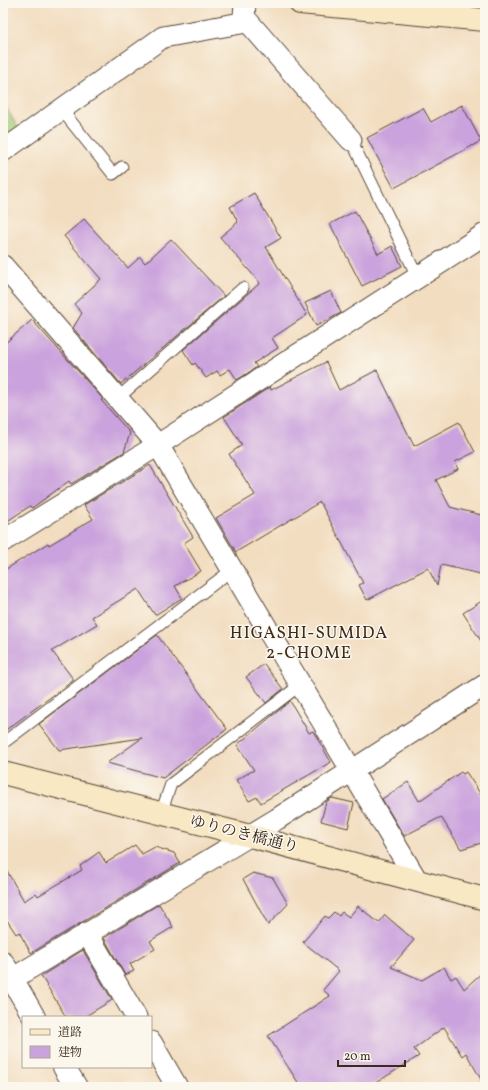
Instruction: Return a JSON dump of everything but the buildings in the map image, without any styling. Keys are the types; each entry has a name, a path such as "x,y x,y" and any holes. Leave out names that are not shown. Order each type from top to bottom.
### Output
{"main road":[{"path":"300,3 485,20"},
{"name":"ゆりのき橋通り","path":"3,774 161,813 485,898"}],"street":[{"path":"3,151 163,37 241,23 244,10"},
{"path":"244,10 350,140"},
{"path":"3,541 158,445 485,234"},
{"path":"3,266 158,445 416,879"},
{"path":"33,1016 7,971 87,933 250,836 485,685"},
{"path":"87,933 135,1016"},
{"path":"152,1044 177,1087"},
{"path":"65,1068 76,1087"}],"lane":[{"path":"62,109 113,174 122,167"},
{"path":"350,140 418,278"},
{"path":"118,398 243,288"},
{"path":"3,743 232,570"},
{"path":"161,813 171,784 300,685"}],"green space":[{"path":"3,102 18,128 3,139"}],"district":[{"name":"HIGASHI-SUMIDA 2-CHOME","path":"309,643"}]}
